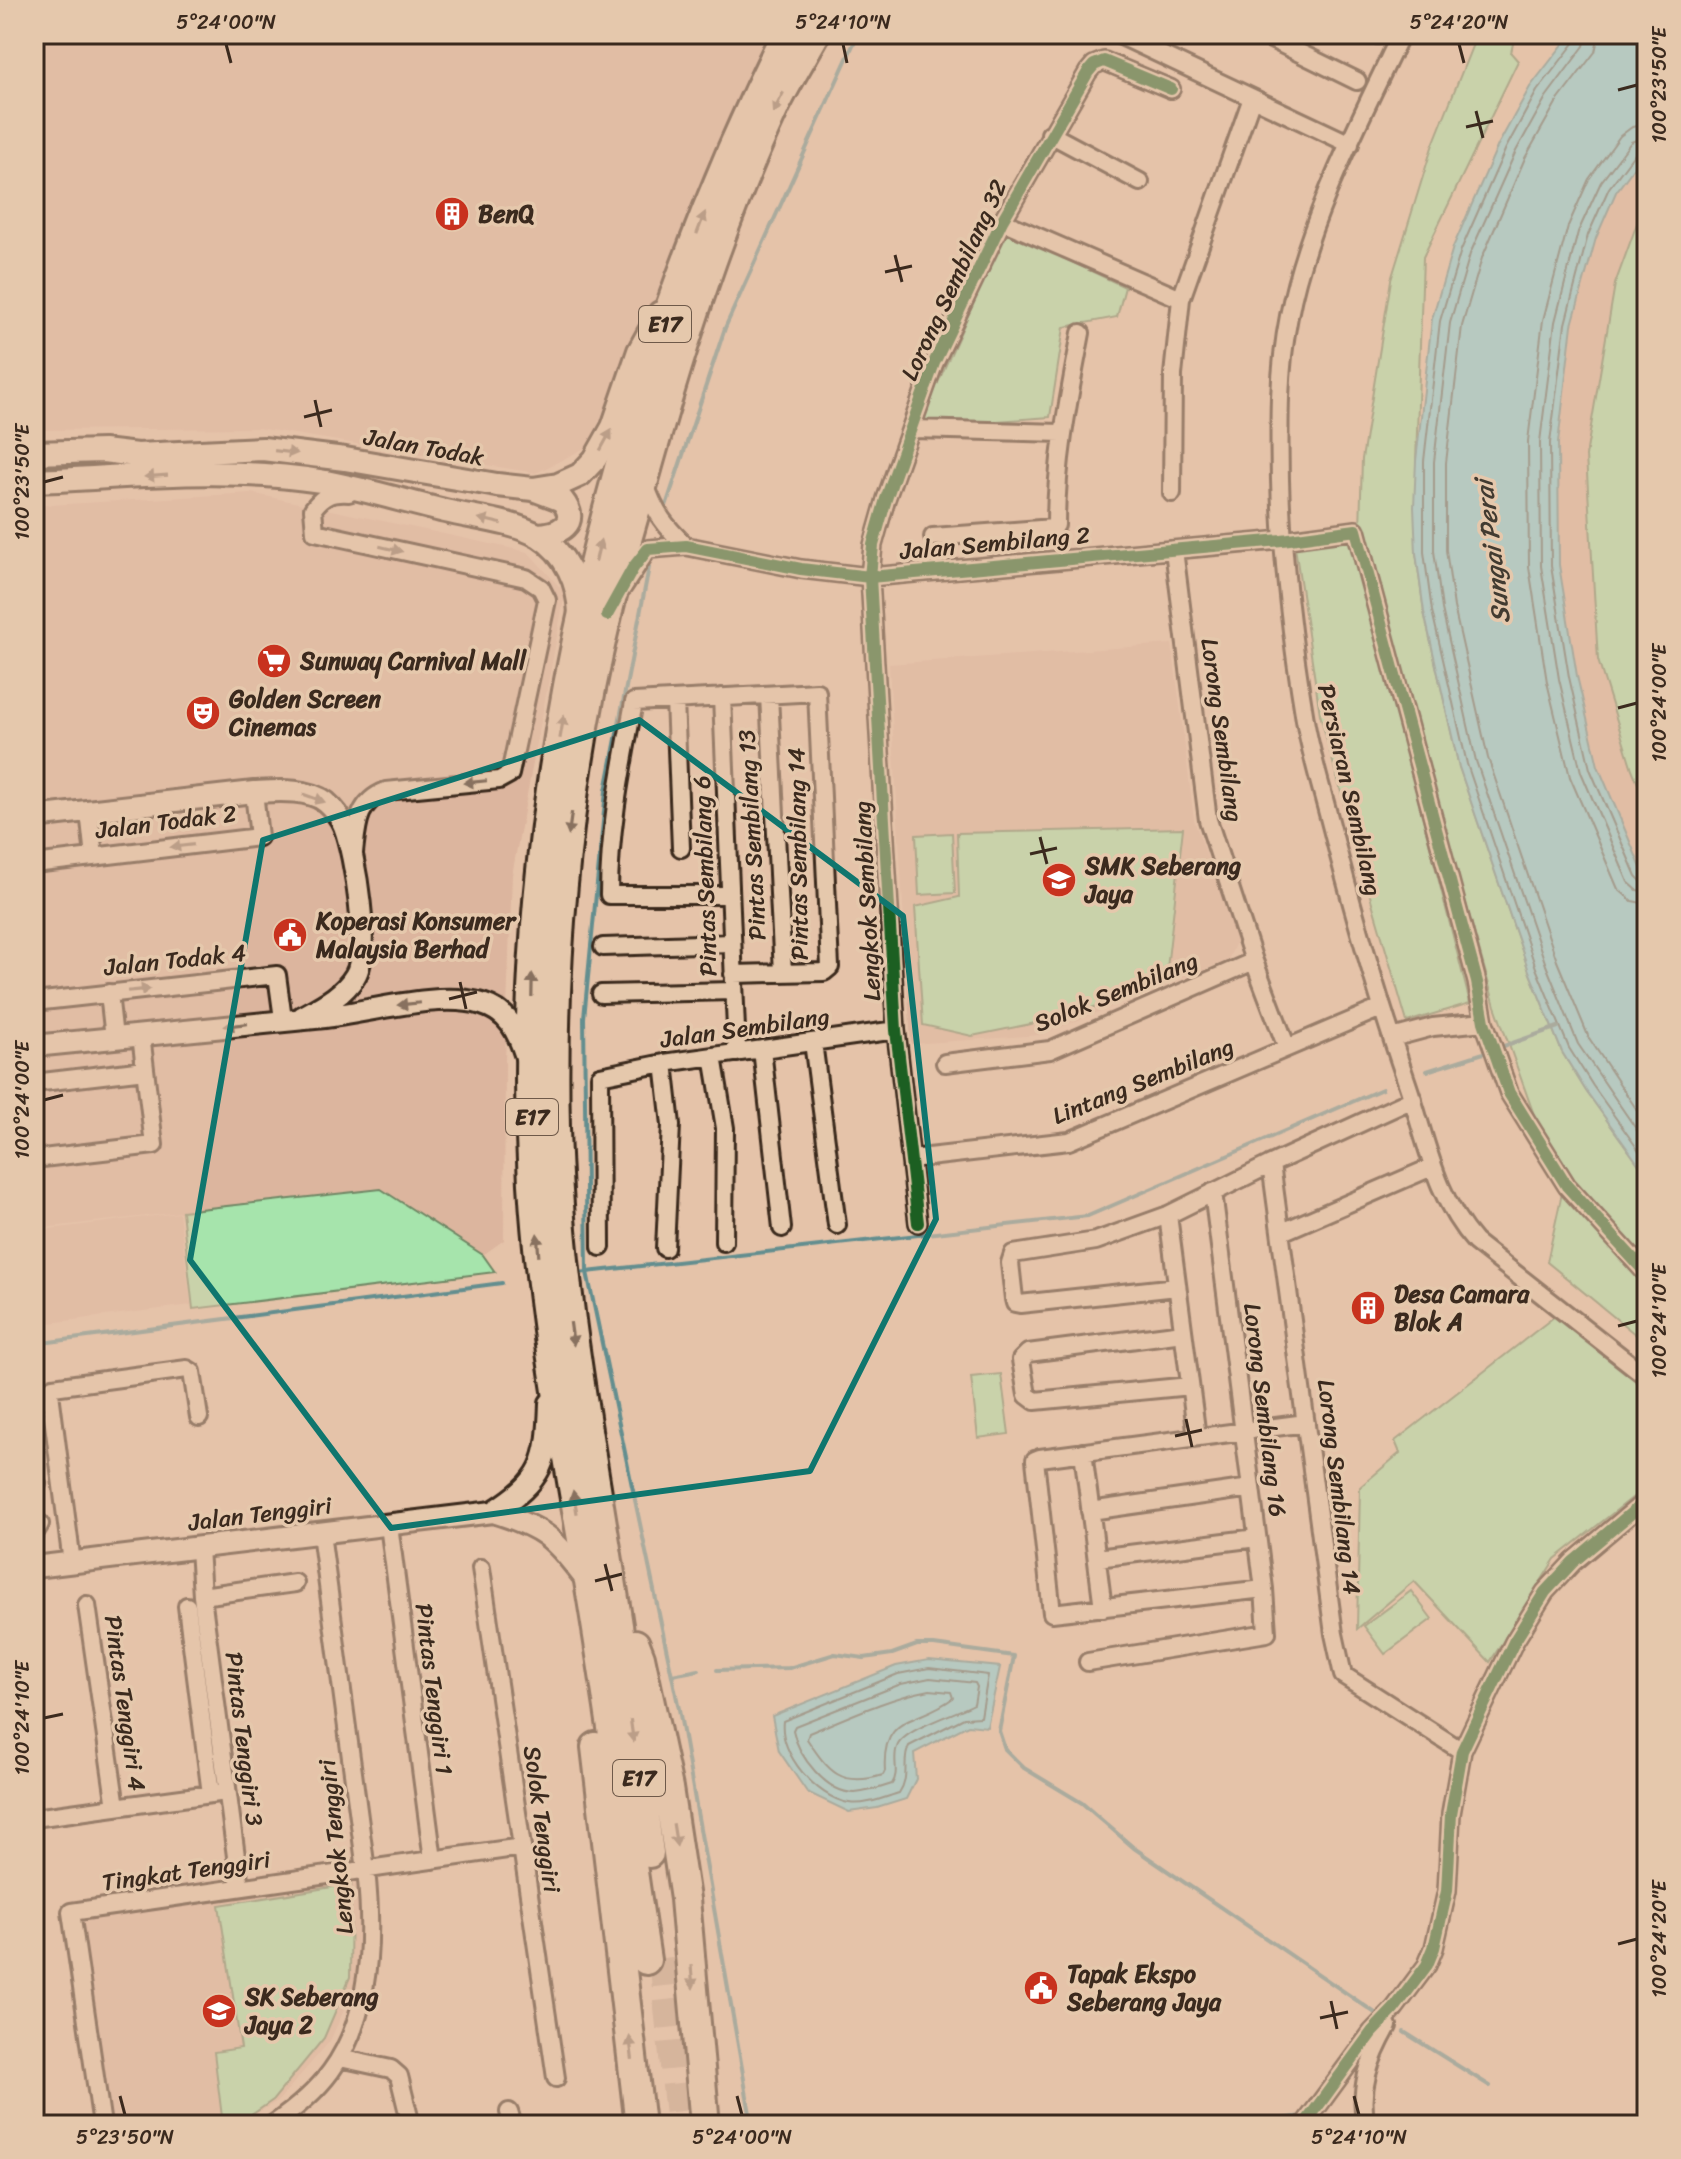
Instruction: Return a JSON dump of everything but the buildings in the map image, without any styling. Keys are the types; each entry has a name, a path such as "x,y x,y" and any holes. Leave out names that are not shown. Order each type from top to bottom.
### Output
{"highway":[{"name":"E17","path":"599,1596 552,1364 536,1226 531,1071 534,938 555,769 580,627 622,460 680,278 719,176 786,34"},
{"name":"E17","path":"654,1959 599,1596 569,1313 555,1129 560,941 569,834 586,719 607,615 678,359 729,214 776,105 815,34"},
{"path":"599,1596 640,1657 668,1788 685,1899 705,2125"},
{"path":"599,1596 588,1675 640,2125"},
{"path":"699,2064 722,2125"}],"main road":[{"name":"Jalan Todak","path":"34,453 103,451 137,455 263,449 533,489 566,482 580,475 595,459 613,427 639,351 680,278"},
{"path":"34,466 137,455"},
{"path":"34,481 168,475 271,476 320,481 502,524 537,535 559,554 572,573 580,627"},
{"path":"533,489 562,500 569,514 565,528 537,535"}],"street":[{"path":"1261,34 1357,81"},
{"name":"Persiaran Sembilang","path":"1401,34 1312,236 1288,317 1279,389 1282,540 1305,723 1381,1008 1413,1099 1432,1167 1446,1201 1459,1224 1475,1242 1647,1377"},
{"path":"1122,35 1350,144"},
{"name":"Lorong Sembilang 32","path":"870,577 873,545 881,514 934,363 1002,221 1088,72 1098,62 1104,61 1171,89"},
{"path":"1172,493 1173,375 1181,299 1252,98"},
{"path":"1050,134 1140,182"},
{"path":"1002,221 1181,299"},
{"path":"933,537 1053,528 1056,525 1056,487 1062,433 1081,333"},
{"path":"913,429 1062,433"},
{"path":"644,480 654,511 669,531 686,546"},
{"path":"292,1018 342,993 355,978 362,962 361,923 351,852 368,800 386,791 499,780 510,774 547,600 541,588 526,578 315,532 313,509 326,495 337,492 374,494"},
{"name":"Jalan Sembilang 2","path":"607,615 633,568 648,549 686,546 801,569 870,577 1282,540 1356,530 1477,982 1484,1022"},
{"name":"Lorong Sembilang","path":"1174,550 1208,820 1254,961 1287,1048"},
{"name":"Lengkok Sembilang","path":"870,577 896,1030 918,1223"},
{"name":"Pintas Sembilang 14","path":"601,994 734,983 783,973 824,972 830,967 817,692 769,695"},
{"path":"730,895 609,895 613,813 634,702 769,695"},
{"name":"Pintas Sembilang 13","path":"769,695 783,973"},
{"name":"Pintas Sembilang 6","path":"722,697 737,1053"},
{"path":"675,700 681,848"},
{"name":"Jalan Todak 2","path":"34,817 281,791 323,799 337,813 351,852"},
{"name":"Jalan Todak 2","path":"34,864 259,837 254,792"},
{"path":"89,811 94,857"},
{"path":"603,947 732,943"},
{"name":"Solok Sembilang","path":"945,1063 1050,1050 1254,961"},
{"name":"Jalan Todak 4","path":"34,1002 277,975 292,1018"},
{"path":"109,993 114,1038"},
{"path":"34,1046 322,1017 416,1004 472,1001 486,1005 512,1021 531,1071"},
{"name":"Lintang Sembilang","path":"911,1159 1069,1141 1381,1008"},
{"path":"1392,1038 1433,1027 1484,1022 1509,1093 1567,1186 1647,1274"},
{"name":"Jalan Sembilang","path":"601,1247 600,1076 664,1063 896,1030"},
{"path":"34,1159 154,1145 141,1035"},
{"path":"813,1042 837,1225"},
{"path":"762,1049 782,1228"},
{"path":"713,1056 725,1128 724,1242"},
{"path":"664,1063 671,1125 665,1248"},
{"path":"34,1083 145,1070"},
{"path":"1177,1287 1015,1303 1011,1258 1013,1254 1096,1241 1168,1215 1413,1099"},
{"name":"Lorong Sembilang 14","path":"1271,1164 1334,1634 1343,1675 1462,1751"},
{"path":"1282,1232 1432,1167"},
{"name":"Lorong Sembilang 16","path":"1088,1662 1267,1633 1213,1192"},
{"path":"1168,1215 1197,1437"},
{"path":"1183,1333 1028,1353 1021,1360 1027,1395 1035,1401 1190,1386"},
{"path":"493,1512 524,1492 541,1467 549,1428 552,1364"},
{"path":"72,1563 50,1393 53,1387 187,1369 192,1372 199,1417"},
{"path":"1264,1589 1055,1614 1050,1610 1035,1460 1306,1423"},
{"path":"1083,1452 1103,1608"},
{"path":"1090,1511 1251,1488"},
{"path":"1304,2125 1372,2032 1394,2009 1427,1965 1447,1891 1451,1814 1462,1751 1514,1642 1545,1592 1573,1562 1647,1500"},
{"path":"493,1512 543,1531 559,1545 599,1596"},
{"name":"Jalan Tenggiri","path":"34,1567 493,1512"},
{"name":"Pintas Tenggiri 1","path":"389,1525 433,1860"},
{"name":"Lengkok Tenggiri","path":"272,2125 304,2100 340,2058 358,2010 370,1947 366,1870 321,1533"},
{"path":"1097,1558 1257,1538"},
{"name":"Pintas Tenggiri 3","path":"199,1548 219,1793"},
{"name":"Solok Tenggiri","path":"481,1568 556,2078"},
{"path":"202,1596 295,1583"},
{"name":"Pintas Tenggiri 4","path":"87,1605 116,1807"},
{"name":"Pintas Tenggiri 3","path":"187,1606 219,1793 240,1887"},
{"path":"34,1818 219,1793"},
{"name":"Tingkat Tenggiri","path":"102,2125 71,1912 522,1847"},
{"path":"1366,2125 1363,2106 1365,2078 1394,2009"},
{"path":"340,2058 391,2069 399,2076 411,2125"}],"highlighted area":[{"path":"639,720 903,916 936,1219 810,1471 391,1528 190,1260 263,840"}],"shaded area":[{"path":"34,34 784,34 587,447 536,473 258,428 34,430"},
{"path":"1647,150 1647,882 1598,766 1577,676 1559,565 1558,443 1572,325 1596,238 1616,192"},
{"path":"251,493 528,552 565,593 512,875 505,1061 504,1240 483,1255 381,1189 34,1229 34,506"},
{"name":"SMK Seberang Jaya","path":"1172,644 1194,820 1237,940 1228,960 1041,1035 911,1044 889,664"},
{"path":"179,1213 191,1305 34,1325 34,1231"},
{"name":"SK Seberang Jaya 2","path":"359,1880 357,1981 330,2041 278,2101 236,2125 110,2125 82,1918"}],"green space":[{"path":"1477,34 1515,34 1511,53 1518,61 1423,257 1416,553 1424,612 1459,767 1529,971 1562,1052 1647,1176 1647,1344 1547,1262 1562,1193 1495,1006 1360,530 1362,459 1391,280 1432,147"},
{"path":"1647,196 1647,806 1632,769 1598,660 1586,456 1615,284"},
{"path":"1006,231 1125,287 1117,317 1064,327 1050,417 918,427"},
{"path":"1351,536 1470,1003 1407,1022 1320,714 1295,547"},
{"path":"1183,828 1166,977 1075,1015 972,1036 923,1025 915,907 959,897 957,833"},
{"path":"952,833 955,893 919,895 916,835"},
{"path":"381,1189 483,1255 495,1272 193,1309 182,1211"},
{"path":"1559,1313 1647,1389 1647,1486 1555,1559 1490,1662 1414,1581 1357,1629 1360,1487 1400,1453 1395,1441"},
{"path":"1001,1374 1009,1434 978,1438 971,1377"},
{"path":"1411,1591 1432,1619 1385,1654 1364,1626"},
{"path":"351,1884 350,1977 324,2038 273,2100 237,2125 223,2125 214,2052 241,2048 219,1905"}],"water":[{"name":"Sungai Perai","path":"1571,34 1647,34 1647,150 1616,192 1596,238 1572,325 1558,443 1559,565 1577,676 1598,766 1647,882 1647,1176 1562,1052 1529,971 1459,767 1424,612 1416,553 1416,461 1432,319 1453,247 1498,145 1530,87"},
{"path":"929,1660 1000,1667 987,1727 968,1725 914,1753 916,1779 906,1799 849,1812 807,1792 779,1751 772,1716 896,1666"}],"waterway":[{"path":"664,512 725,328 858,34"},
{"path":"649,567 606,791 584,1018 587,1272 679,1709 752,2125"},
{"path":"1498,1048 1558,1027"},
{"path":"1427,1071 1490,1051"},
{"path":"578,1273 1088,1216 1382,1089"},
{"path":"34,1344 502,1283"},
{"path":"717,1670 789,1668 835,1654 864,1658 892,1654 917,1645 1014,1656 999,1731 1005,1749 1024,1768 1082,1803 1134,1848 1381,2017"},
{"path":"672,1675 699,1670"},
{"path":"1404,2032 1490,2086"},
{"path":"1245,2125 1301,2116"}],"tunnel":[{"path":"663,1958 680,2125"}],"cycle path":[{"path":"918,1223 896,1030 870,577 873,545 934,363 1002,221 1088,72 1104,61 1171,89"},
{"path":"607,615 633,568 648,549 686,546 801,569 870,577 1282,540 1356,530 1477,982 1484,1022 1509,1093 1567,1186 1647,1274"},
{"path":"1304,2125 1372,2032 1394,2009 1427,1965 1447,1891 1451,1814 1462,1751 1514,1642 1545,1592 1573,1562 1647,1500"}],"place":[{"name":"BenQ","path":"452,214"},
{"name":"Sunway Carnival Mall","path":"274,661"},
{"name":"Golden Screen Cinemas","path":"203,713"},
{"name":"SMK Seberang Jaya","path":"1059,880"},
{"name":"Koperasi Konsumer Malaysia Berhad","path":"290,935"},
{"name":"Desa Camara Blok A","path":"1368,1308"},
{"name":"Tapak Ekspo Seberang Jaya","path":"1041,1988"},
{"name":"SK Seberang Jaya 2","path":"219,2011"}]}
